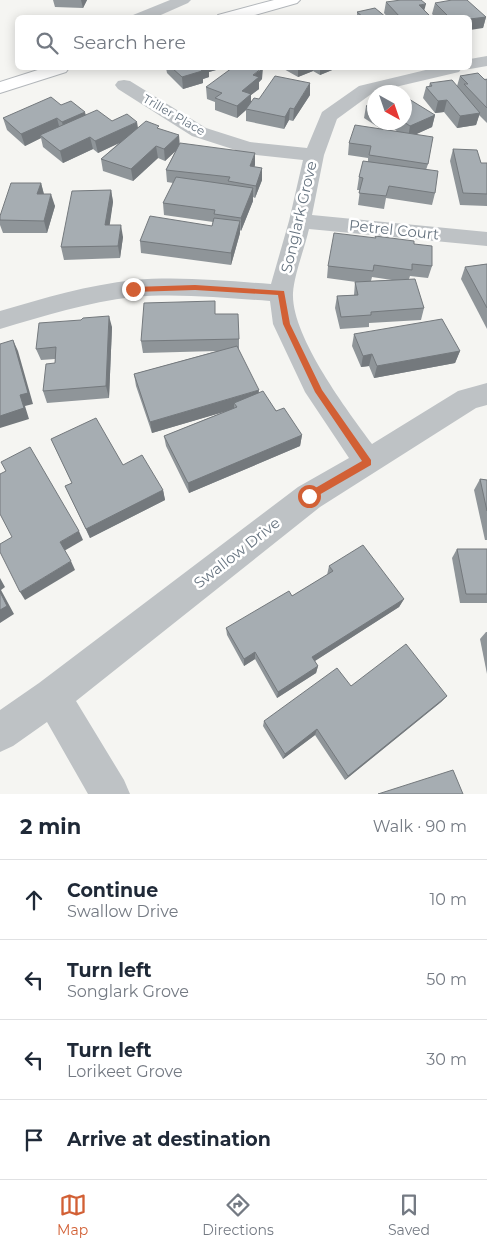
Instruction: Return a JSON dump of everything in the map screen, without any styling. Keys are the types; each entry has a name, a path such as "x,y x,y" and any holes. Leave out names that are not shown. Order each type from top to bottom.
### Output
{"main road":[{"path":"235,15 292,0"},
{"path":"0,88 54,70"}],"street":[{"path":"146,15 183,0"},
{"path":"472,64 487,61"},
{"name":"Songlark Grove","path":"368,462 319,392 286,324 281,293 300,221 314,155 329,116 365,90 445,70"},
{"name":"Triller Place","path":"124,86 199,132 248,148 314,155"},
{"name":"Petrel Court","path":"300,221 487,239"},
{"path":"0,320 60,302 133,289 195,287 281,293"},
{"name":"Swallow Drive","path":"0,733 52,696 309,496 368,462 468,399 487,394"},
{"path":"52,696 110,794"}],"building":[{"path":"421,0 426,4 419,5 429,15 398,15 386,2"},
{"path":"467,0 486,17 472,19 472,15 447,15 435,3"},
{"path":"375,8 383,15 360,15 357,12"},
{"path":"174,70 202,71 182,77"},
{"path":"229,70 259,70 253,75 259,77 242,91 251,94 237,106 215,98 222,93 206,87"},
{"path":"478,73 485,80 487,79 487,108 464,84 468,84 460,76"},
{"path":"275,76 310,83 294,109 290,108 285,117 246,109 254,98 259,99"},
{"path":"452,80 480,113 460,116 447,100 438,101 426,87 432,86 430,83"},
{"path":"51,97 61,105 71,101 85,112 62,122 57,118 21,134 3,118"},
{"path":"412,101 435,115 412,125"},
{"path":"97,110 112,121 127,114 137,122 95,141 90,137 60,151 40,135"},
{"path":"146,121 159,126 157,128 179,135 164,149 156,146 131,169 101,159"},
{"path":"355,125 367,127 367,130 388,130 433,137 428,164 369,155 371,146 349,143"},
{"path":"180,143 255,153 250,166 262,168 256,186 228,181 230,177 166,170"},
{"path":"453,149 477,150 481,163 487,163 487,194 463,193"},
{"path":"363,161 438,171 435,193 389,186 386,196 359,193 363,178 359,177"},
{"path":"176,177 253,188 241,218 214,214 215,210 163,203"},
{"path":"11,183 41,183 37,194 51,194 44,221 0,220"},
{"path":"111,190 105,225 121,225 118,246 61,247 72,191"},
{"path":"150,216 212,226 214,218 240,221 231,253 140,241"},
{"path":"334,233 414,241 414,244 432,246 432,266 412,264 412,270 374,265 373,271 328,266"},
{"path":"487,264 487,308 465,267"},
{"path":"415,279 424,308 371,312 371,315 341,317 337,296 358,295 355,282"},
{"path":"215,301 215,314 238,314 239,339 141,341 144,303"},
{"path":"109,316 106,386 43,391 46,364 55,363 56,347 36,349 39,323"},
{"path":"442,319 460,351 377,366 372,354 363,356 354,334"},
{"path":"13,340 28,393 20,395 24,408 0,416 0,344"},
{"path":"237,346 259,390 150,422 134,374"},
{"path":"263,391 276,411 284,408 302,435 188,483 164,436 237,407 234,403"},
{"path":"96,418 123,465 142,455 163,490 86,529 65,486 72,483 51,439"},
{"path":"30,447 79,531 60,542 71,561 20,592 0,552 0,544 12,537 0,514 0,474 6,471 1,462"},
{"path":"480,479 487,480 487,511"},
{"path":"363,545 404,599 312,657 318,666 278,692 255,652 244,659 226,628 289,591 292,596 333,571 329,566"},
{"path":"457,549 487,549 487,594 466,594"},
{"path":"0,592 7,606 0,610"},
{"path":"406,644 447,696 348,776 317,729 285,754 264,721 337,668 351,686"},
{"path":"453,770 463,794 378,794"}],"route":[{"path":"133,289 195,287 281,293 286,324 319,392 368,462 309,496"}]}
